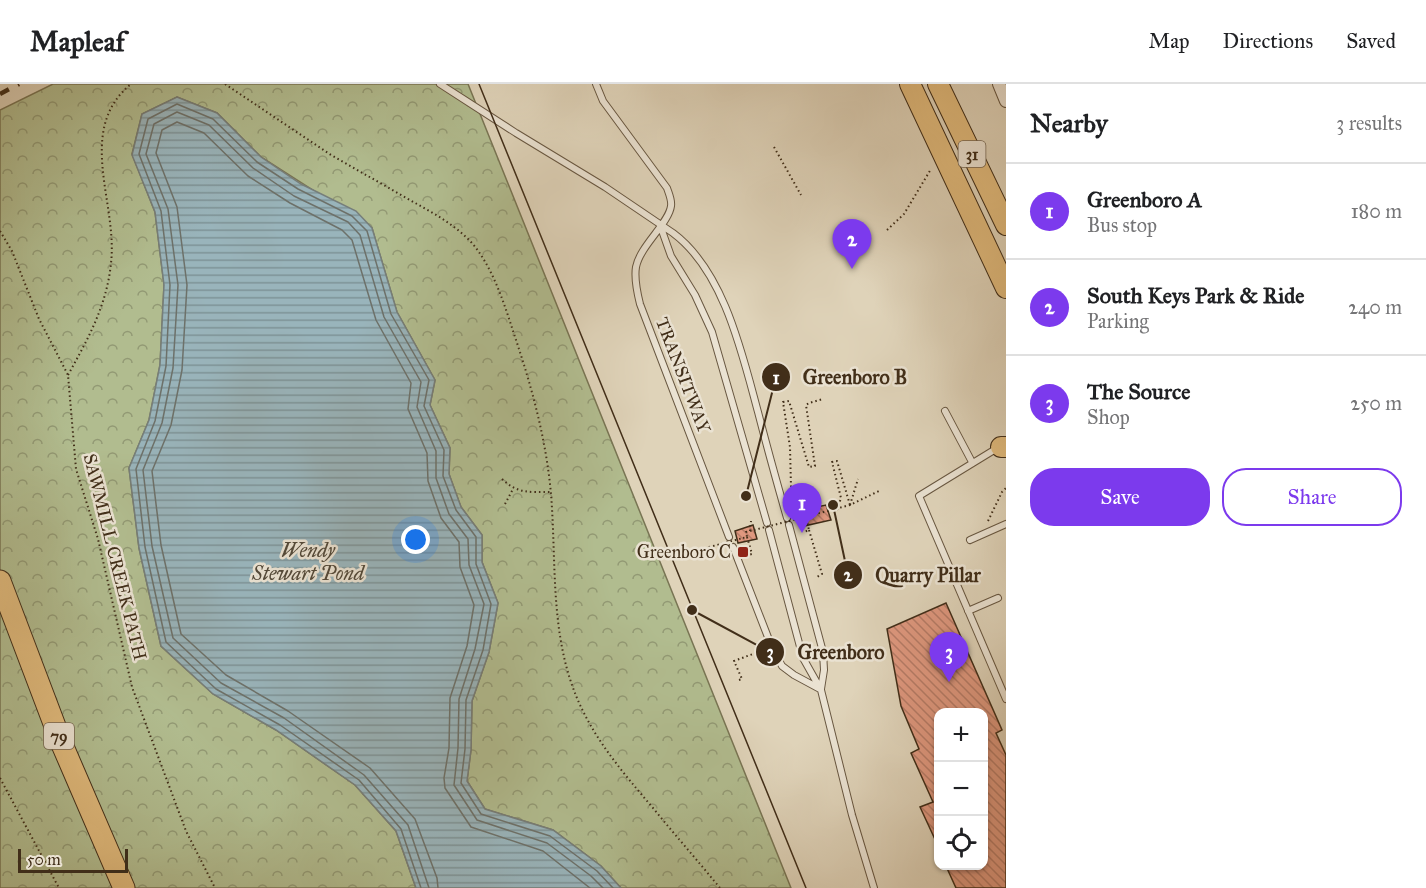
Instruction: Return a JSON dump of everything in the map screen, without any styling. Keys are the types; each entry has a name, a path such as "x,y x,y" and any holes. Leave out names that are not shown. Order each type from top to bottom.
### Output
{"highway":[{"name":"79","path":"0,580 61,742 124,888"}],"main road":[{"name":"31","path":"910,84 1006,288"},
{"name":"31","path":"938,84 1006,225"}],"street":[{"path":"999,84 1006,101"}],"lane":[{"name":"TRANSITWAY","path":"440,84 605,187 684,241 711,278 728,315 745,365 788,521 822,652 824,670 821,690"},
{"path":"596,84 603,101 667,188 671,207 660,225"},
{"name":"TRANSITWAY","path":"660,225 671,256 695,295 715,339 803,658 821,690 852,815 874,888"},
{"name":"TRANSITWAY","path":"660,225 636,266 635,278 640,304 729,537"},
{"path":"945,411 972,462"},
{"path":"1004,446 972,462 919,496 1006,699"},
{"path":"970,540 1006,524"},
{"path":"733,547 771,645 782,666 821,690"},
{"path":"968,611 998,598"}],"path":[{"path":"68,375 102,309 111,263 111,227 102,170 103,127 109,111 122,91 131,84"},
{"path":"225,84 331,155 455,227 477,250 503,300 529,377 543,434 551,492 557,613 562,653 580,708 613,762 720,888"},
{"path":"774,147 801,195"},
{"path":"887,230 904,214 934,164"},
{"name":"SAWMILL CREEK PATH","path":"0,231 12,251 36,312 68,375 76,469 98,539 132,687 186,831 215,888"},
{"path":"791,487 790,447 783,402 789,401 809,467 815,466 806,405 823,399"},
{"path":"837,510 841,498 832,462 837,461 850,505"},
{"path":"502,479 513,489 551,492"},
{"path":"850,505 858,479"},
{"path":"505,504 513,489"},
{"path":"970,540 987,525 1002,492 1006,489"},
{"path":"746,557 752,554 745,538 746,532 837,510 881,490"},
{"path":"796,504 802,503 806,517 822,574 817,578"},
{"path":"750,531 751,521"},
{"path":"804,532 809,530"},
{"path":"677,557 745,538"},
{"path":"810,553 815,552"},
{"path":"739,680 742,679 735,661 762,650"},
{"path":"0,778 59,888"}],"green space":[{"path":"53,84 468,84 791,888 621,888 601,866 553,830 485,809 467,781 471,750 472,701 489,652 498,603 482,562 482,535 461,507 449,474 450,448 430,405 435,380 397,312 372,228 261,157 217,113 177,97 142,114 132,154 155,212 164,285 160,365 149,420 129,468 139,548 161,646 213,694 276,730 355,785 396,831 416,888 0,888 0,110"}],"water":[{"name":"Wendy Stewart Pond","path":"177,97 217,113 261,157 301,184 356,211 372,228 397,312 435,380 430,405 450,448 449,474 461,507 482,535 482,562 498,603 489,652 472,701 471,750 467,781 485,809 553,830 601,866 621,888 416,888 396,831 355,785 276,730 213,694 161,646 139,548 129,468 149,420 160,365 164,285 155,212 132,155 142,114"}],"building":[{"path":"826,505 831,520 804,526 800,514 803,513 802,510"},
{"path":"753,525 757,539 738,543 735,531"},
{"path":"946,603 1002,730 996,733 1006,755 1006,888 956,888 948,870 988,870 988,708 934,708 934,837 920,807 933,802 911,753 919,749 901,706 887,629"}],"tram line":[{"path":"479,84 806,888"}],"railway":[{"path":"0,94 19,84"}],"place":[{"name":"South Keys Park & Ride","path":"852,269"},
{"name":"Greenboro B","path":"746,496"},
{"name":"Quarry Pillar","path":"833,505"},
{"name":"Greenboro A","path":"802,533"},
{"name":"Greenboro C","path":"743,552"},
{"name":"Greenboro","path":"692,610"},
{"name":"The Source","path":"949,682"}]}
